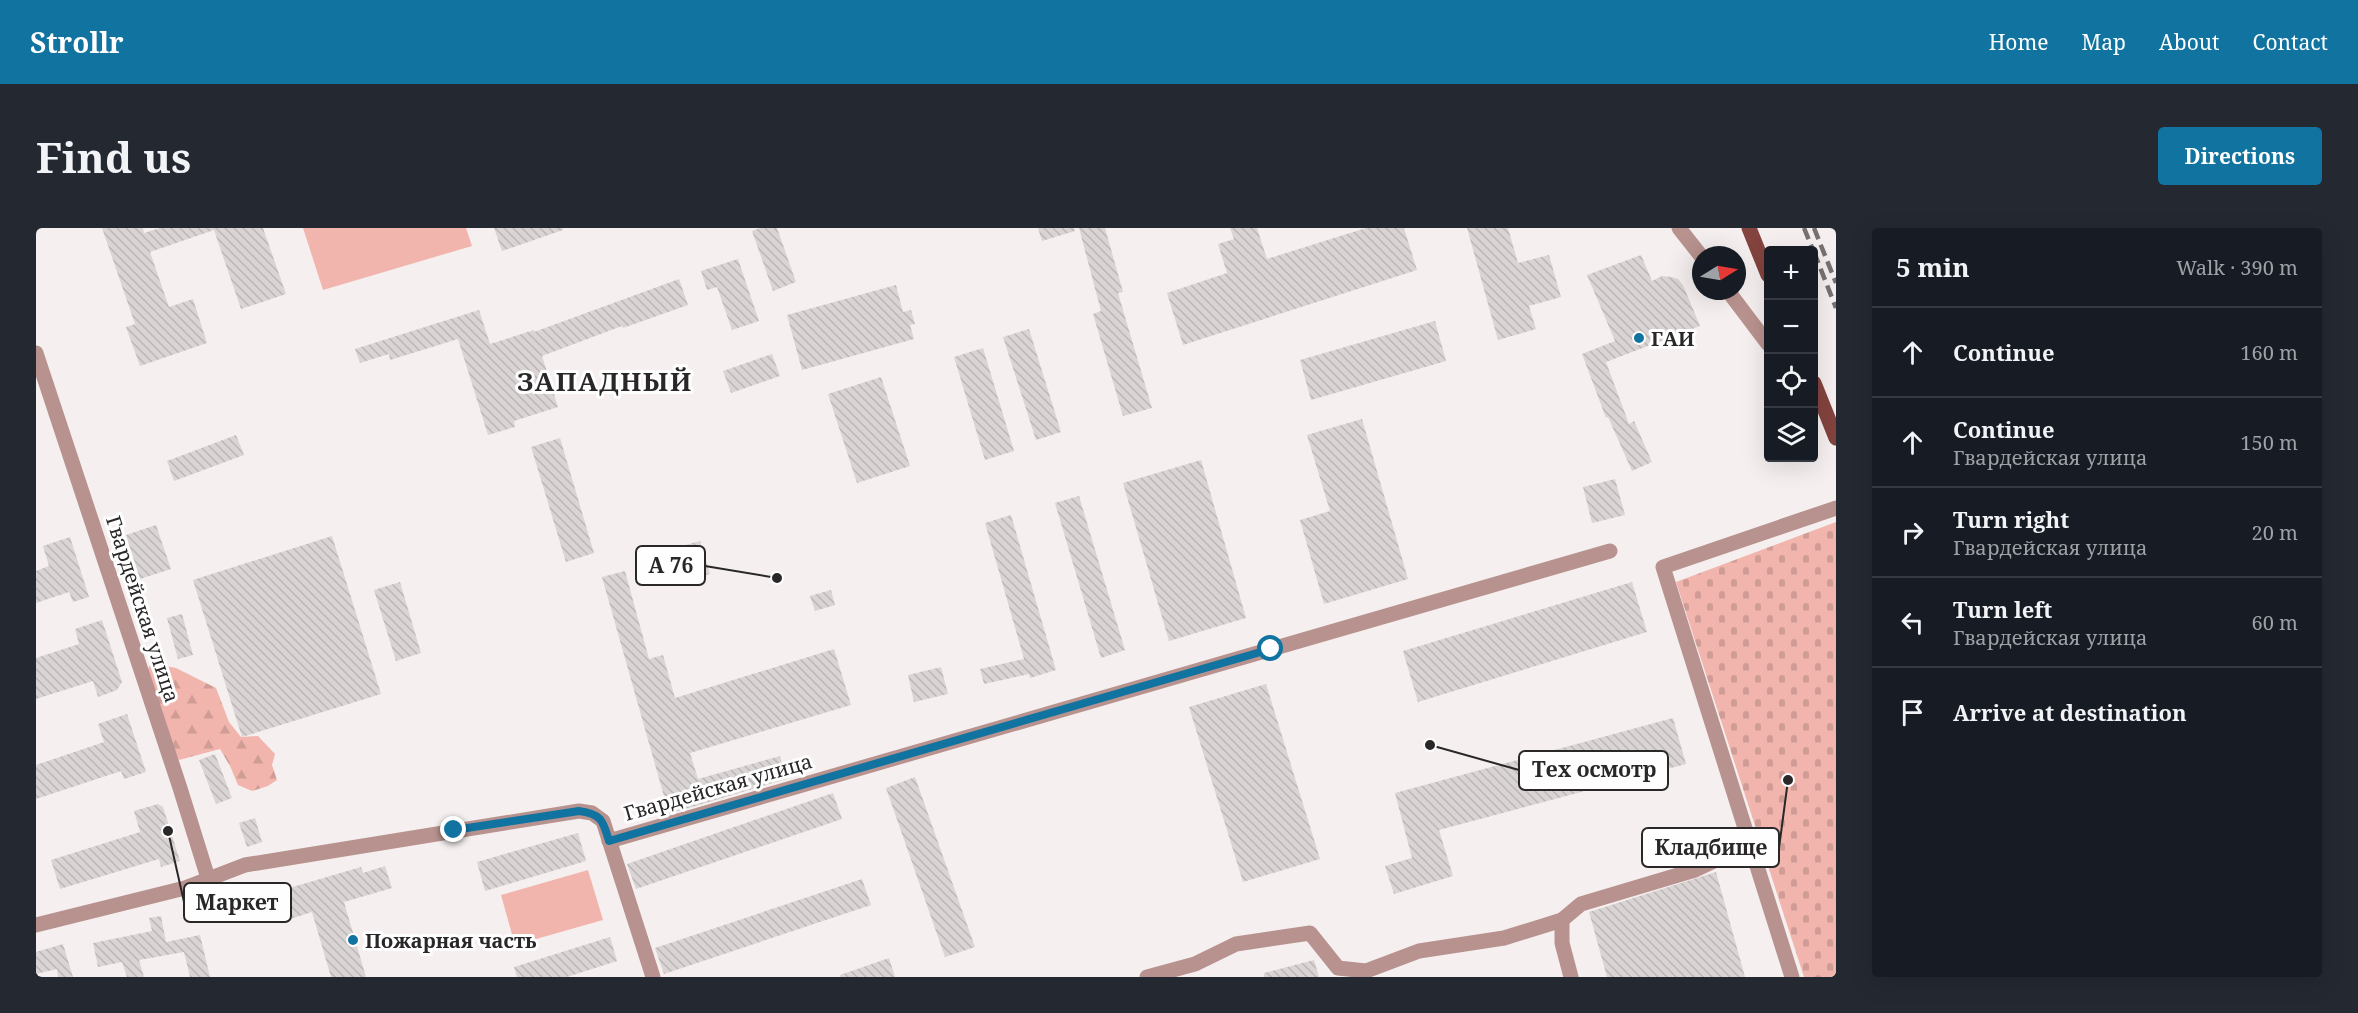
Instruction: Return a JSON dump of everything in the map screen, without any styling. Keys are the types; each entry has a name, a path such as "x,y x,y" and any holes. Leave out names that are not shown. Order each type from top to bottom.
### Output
{"main road":[{"path":"1749,228 1764,265"},
{"path":"1818,393 1833,431"}],"street":[{"path":"1679,228 1693,246"},
{"path":"1735,300 1764,339"},
{"name":"Гвардейская улица","path":"36,353 208,878"},
{"path":"1818,408 1833,431"},
{"path":"1792,977 1663,567 1836,508"},
{"name":"Гвардейская улица","path":"36,925 185,888 245,865 579,811 592,813 603,820 609,841 1610,551"},
{"path":"609,841 652,977"},
{"path":"1147,977 1195,964 1236,944 1310,933 1338,968 1367,974 1419,951 1504,938 1562,920 1581,904 1695,870 1750,844"},
{"path":"1562,920 1562,943 1571,977"}],"green space":[{"path":"303,228 466,228 472,246 323,290"},
{"path":"1836,522 1836,977 1804,977 1676,582"},
{"path":"151,663 176,668 216,688 229,722 241,737 258,736 275,754 272,765 277,780 268,786 252,791 238,785 220,749 179,760 168,740 147,671"},
{"path":"588,870 603,920 515,945 501,895"}],"building":[{"path":"102,228 143,228 144,233 160,228 263,228 286,294 241,309 214,230 150,252 169,307 193,299 207,343 140,366 126,327 135,324"},
{"path":"494,228 563,228 563,230 502,251"},
{"path":"760,228 777,228 796,282 773,291 752,231"},
{"path":"1038,228 1074,228 1075,231 1042,241"},
{"path":"1079,228 1105,228 1123,292 1118,293 1152,408 1123,416 1093,314 1101,311"},
{"path":"1230,228 1257,228 1267,259 1366,228 1404,228 1417,270 1183,345 1167,293 1227,273 1218,244 1234,239"},
{"path":"1467,228 1508,228 1518,263 1549,255 1561,297 1529,306 1536,329 1498,340"},
{"path":"1641,255 1652,281 1662,276 1671,277 1678,279 1683,285 1700,326 1606,362 1629,424 1634,421 1652,462 1632,471 1608,417 1606,418 1582,354 1615,341 1587,275"},
{"path":"738,259 759,321 732,330 717,287 707,290 701,271"},
{"path":"679,279 688,305 623,328 622,326 542,356 558,407 514,421 515,427 488,435 458,339 390,360 389,354 360,363 355,349 479,310 490,344 534,330 534,332"},
{"path":"896,285 903,312 911,310 915,324 910,325 914,339 802,370 787,315"},
{"path":"1435,321 1446,361 1311,400 1300,360"},
{"path":"1029,329 1061,432 1036,440 1003,337"},
{"path":"983,348 1014,451 985,460 954,357"},
{"path":"772,354 780,376 731,393 723,371"},
{"path":"881,377 910,466 857,483 828,394"},
{"path":"1362,419 1408,579 1324,604 1300,520 1330,511 1307,435"},
{"path":"236,435 244,455 174,481 167,461"},
{"path":"560,438 594,553 566,562 531,447"},
{"path":"1201,460 1246,618 1169,641 1123,483"},
{"path":"1615,479 1625,515 1592,523 1583,487"},
{"path":"1079,496 1125,650 1101,658 1055,503"},
{"path":"1011,515 1056,670 1030,678 1029,674 984,684 980,669 1024,659 985,523"},
{"path":"156,525 171,569 140,579 126,535"},
{"path":"332,536 381,694 242,737 193,580"},
{"path":"70,537 89,597 73,602 69,592 36,603 36,571 49,566 43,546"},
{"path":"700,541 710,574 673,585 664,551"},
{"path":"625,571 649,659 663,655 675,698 834,649 851,705 690,753 698,779 780,756 786,779 669,814 602,577"},
{"path":"400,582 421,653 396,661 374,590"},
{"path":"1632,582 1647,632 1418,702 1403,651"},
{"path":"831,590 835,605 815,611 810,596"},
{"path":"182,614 193,655 178,659 167,618"},
{"path":"102,620 122,682 117,690 98,697 93,681 36,699 36,658 79,644 75,629"},
{"path":"941,667 948,694 914,702 908,675"},
{"path":"1266,684 1320,859 1243,882 1189,707"},
{"path":"127,714 146,772 124,779 121,771 36,799 36,765 104,742 98,724"},
{"path":"1673,718 1686,764 1439,830 1453,876 1394,894 1385,866 1412,858 1395,793"},
{"path":"215,754 232,798 216,804 199,760"},
{"path":"915,777 975,947 945,957 886,788"},
{"path":"833,793 842,819 636,889 627,864"},
{"path":"158,804 163,807 180,861 161,867 159,859 60,889 51,860 140,832 134,811"},
{"path":"255,818 262,842 247,847 239,823"},
{"path":"578,833 586,861 485,891 477,862"},
{"path":"385,866 392,888 344,902 366,977 331,977 312,912 287,920 279,891 361,867 363,873"},
{"path":"1716,872 1745,977 1607,977 1589,912"},
{"path":"862,879 871,905 664,974 655,948"},
{"path":"161,916 166,942 200,935 210,977 190,977 184,952 139,960 144,977 127,977 122,962 98,967 93,943 152,931 149,918"},
{"path":"610,937 617,961 567,977 517,977 514,967"},
{"path":"63,944 73,977 58,977 57,969 36,974 36,952"},
{"path":"889,958 895,977 840,977 840,975"},
{"path":"1314,960 1319,977 1264,977 1264,973"}],"railway":[{"path":"1804,228 1811,246"},
{"path":"1814,228 1836,283"},
{"path":"1818,262 1836,308"}],"place":[{"name":"ГАИ","path":"1639,338"},
{"name":"А 76","path":"777,578"},
{"name":"Тех осмотр","path":"1430,745"},
{"name":"Кладбище","path":"1788,780"},
{"name":"Маркет","path":"168,831"},
{"name":"Пожарная часть","path":"353,940"}],"district":[{"name":"ЗАПАДНЫЙ","path":"605,381"}],"route":[{"path":"454,830 579,811 592,813 603,820 609,841 1271,649"}]}
